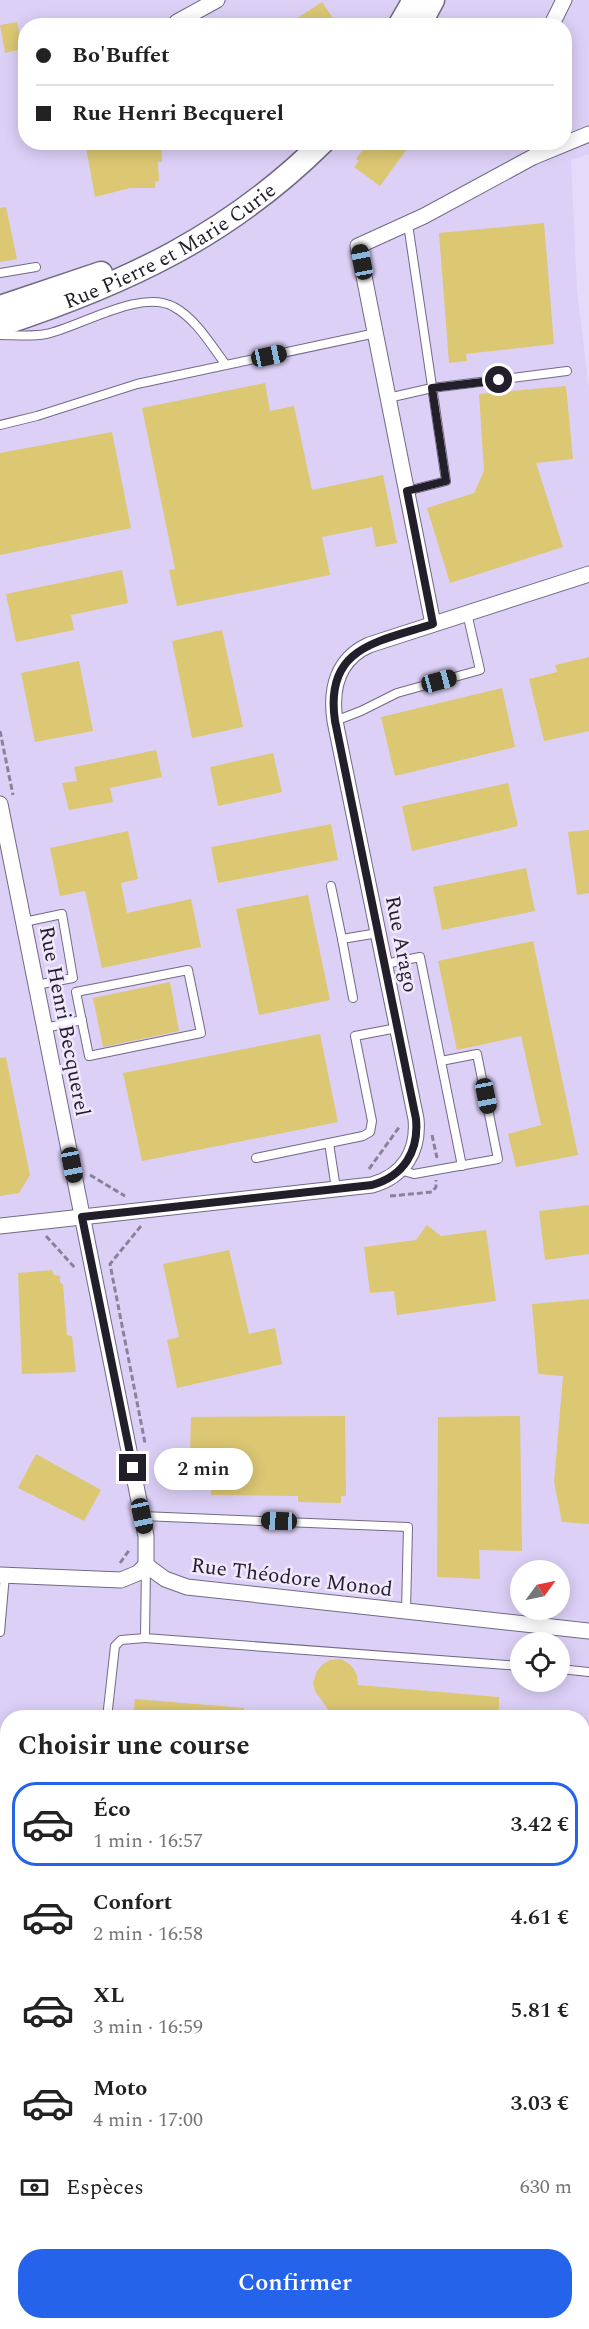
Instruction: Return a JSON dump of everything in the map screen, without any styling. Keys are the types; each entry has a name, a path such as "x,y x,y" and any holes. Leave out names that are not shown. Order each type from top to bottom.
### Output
{"main road":[{"path":"404,18 414,0"},
{"path":"424,18 434,0"},
{"name":"Rue Pierre et Marie Curie","path":"0,308 107,271 165,245 250,191 297,150"},
{"name":"Rue Pierre et Marie Curie","path":"0,325 97,290 198,241 263,196 314,150"}],"street":[{"path":"184,18 217,0"},
{"path":"555,18 564,0"},
{"path":"572,141 589,134"},
{"path":"433,624 358,246 408,224 532,156 548,150"},
{"name":"Rue Arago","path":"0,1226 372,1185 386,1180 411,1157 417,1130 335,721 333,695 339,672 346,661 361,648 589,574"},
{"name":"Rue Henri Becquerel","path":"0,804 148,1547 146,1565"},
{"path":"2,1575 121,1580 138,1573 146,1565"},
{"name":"Rue Théodore Monod","path":"146,1565 165,1579 187,1587 589,1631"}],"lane":[{"path":"407,491 446,481 408,224"},
{"path":"0,273 36,267"},
{"path":"0,335 45,334 136,304 160,302 173,306 190,320 226,365"},
{"path":"0,425 37,416 137,384 376,333"},
{"path":"388,398 432,388 567,371"},
{"path":"335,721 397,693 480,670 467,613"},
{"path":"331,886 353,998"},
{"path":"24,922 62,914 74,978 36,985"},
{"path":"342,939 378,933"},
{"path":"385,964 420,957 462,1166"},
{"path":"188,970 201,1034 89,1056 82,1020 76,992 188,970"},
{"path":"45,1028 82,1020"},
{"path":"256,1158 363,1136 372,1129 355,1036 398,1028"},
{"path":"399,1170 414,1174 498,1159 477,1054 441,1061"},
{"path":"329,1143 336,1190"},
{"path":"142,1516 408,1527 406,1611"},
{"path":"145,1638 146,1565"},
{"path":"0,1632 2,1575"},
{"path":"108,1710 114,1646 121,1640 145,1638 510,1665"},
{"path":"570,1670 589,1672"}],"path":[{"path":"367,1172 403,1121"},
{"path":"144,1222 110,1264 146,1450"},
{"path":"39,1233 45,1234 84,1277"},
{"path":"116,1567 130,1550 134,1541"}],"shaded area":[{"path":"0,0 589,0 589,154 571,160 577,291 589,389 589,1710 0,1710"}],"building":[{"path":"322,2 333,18 297,18"},
{"path":"17,22 18,50 5,53 0,25"},
{"path":"86,150 161,150 162,162 158,162 159,181 155,182 155,188 130,188 95,197"},
{"path":"363,150 406,150 380,186 354,167 359,161 356,159"},
{"path":"6,207 17,259 0,262 0,208"},
{"path":"544,223 554,344 466,354 467,361 449,363 439,233"},
{"path":"265,383 270,411 294,406 312,490 383,475 397,543 376,547 372,527 322,537 330,575 177,606 169,570 175,569 142,408"},
{"path":"566,386 573,459 536,463 563,547 450,583 427,508 474,493 484,471 479,394"},
{"path":"112,432 131,528 0,555 0,453"},
{"path":"122,570 128,603 71,615 74,630 16,642 6,594"},
{"path":"222,630 243,727 192,738 172,641"},
{"path":"589,657 589,731 544,741 529,679 557,672 555,665"},
{"path":"79,661 93,731 35,742 21,673"},
{"path":"502,688 515,747 395,776 381,717"},
{"path":"156,750 162,777 110,788 113,802 69,810 62,783 77,781 74,767"},
{"path":"273,753 282,792 218,806 210,767"},
{"path":"508,783 518,826 412,851 402,806"},
{"path":"331,824 338,860 218,883 211,847"},
{"path":"589,830 589,893 577,895 568,832"},
{"path":"128,831 138,879 121,883 127,913 191,899 201,947 102,968 85,891 60,896 50,848"},
{"path":"526,868 535,911 442,930 433,887"},
{"path":"308,895 330,1000 259,1015 236,909"},
{"path":"533,941 578,1155 516,1167 508,1134 541,1125 521,1036 457,1050 438,961"},
{"path":"170,982 179,1031 103,1047 93,998"},
{"path":"320,1034 338,1122 142,1161 123,1073"},
{"path":"6,1057 30,1175 19,1193 0,1196 0,1058"},
{"path":"589,1205 589,1254 545,1260 539,1211"},
{"path":"427,1225 441,1236 486,1230 496,1301 397,1315 394,1291 370,1293 364,1247 416,1240"},
{"path":"229,1250 249,1334 275,1328 282,1364 177,1388 167,1340 179,1337 163,1264"},
{"path":"52,1270 54,1275 60,1276 60,1282 63,1285 67,1335 72,1336 76,1372 22,1374 18,1273"},
{"path":"589,1299 589,1524 562,1522 554,1482 563,1376 538,1374 532,1304"},
{"path":"345,1416 346,1496 341,1496 341,1503 298,1502 298,1496 211,1495 210,1451 190,1451 191,1417"},
{"path":"520,1416 522,1551 479,1550 480,1579 437,1577 438,1417"},
{"path":"36,1454 101,1490 84,1521 18,1488"},
{"path":"341,1659 348,1663 354,1669 358,1685 499,1697 499,1710 328,1710 315,1691 313,1683 317,1671 330,1660"},
{"path":"135,1699 244,1708 244,1710 134,1710"}],"route":[{"path":"133,1468 82,1217 372,1185 386,1180 399,1170 411,1157 414,1149 416,1119 335,721 333,695 339,672 346,661 361,648 433,624 407,491 446,481 432,388 499,380"}]}
